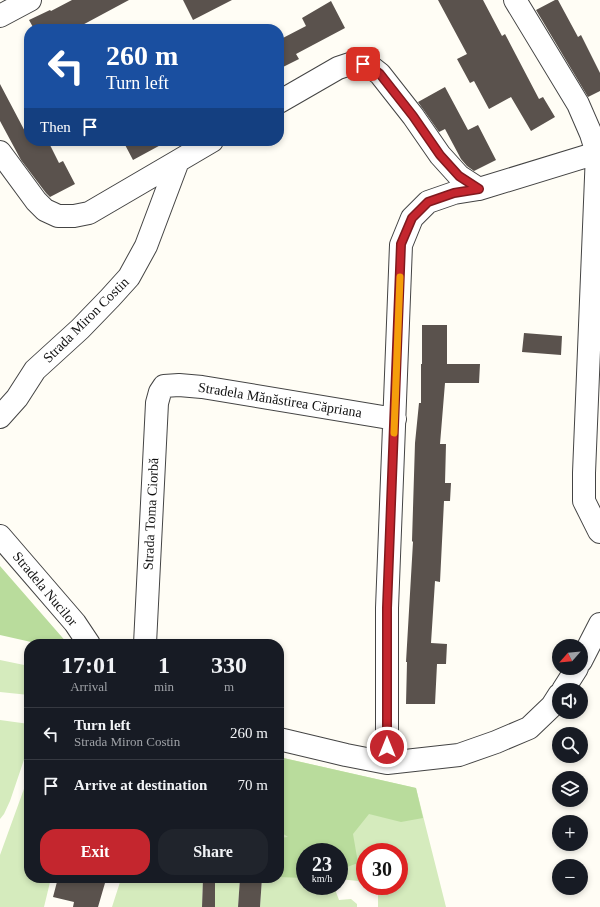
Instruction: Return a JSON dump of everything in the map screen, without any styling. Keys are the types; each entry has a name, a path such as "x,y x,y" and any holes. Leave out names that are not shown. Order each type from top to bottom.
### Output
{"street":[{"path":"0,16 30,0"},
{"path":"515,0 578,104 598,152 584,501 600,532"},
{"path":"284,99 338,68 350,64 363,64 371,67 380,74 440,155 459,176 479,189"},
{"path":"0,152 36,202 45,210 58,216 74,216 89,213 204,146"},
{"path":"387,762 387,608 401,244 412,218 428,202 454,193 479,189 598,152"},
{"name":"Strada Miron Costin","path":"0,417 17,398 35,370 80,328 129,277 146,246 178,161"},
{"name":"Stradela Mănăstirea Căpriana","path":"164,386 179,385 202,387 395,419"},
{"name":"Strada Toma Ciorbă","path":"145,639 157,403 160,392 164,386"},
{"name":"Stradela Nucilor","path":"0,536 75,623 85,639"},
{"path":"588,647 600,624"},
{"path":"284,740 346,755 387,762 459,755 496,742 528,728 552,706"}],"green space":[{"path":"0,566 64,639 24,639 24,640 0,635"},
{"path":"0,660 24,665 24,694 0,692"},
{"path":"0,720 24,723 24,760 10,801 0,819"},
{"path":"284,758 416,788 446,907 378,907 378,895 408,895 408,843 356,843 356,881 348,880 348,843 296,843 296,895 337,895 339,900 351,899 357,904 357,907 260,907 262,883 284,883"},
{"path":"284,758 416,788 423,818 401,822 369,814 353,834 356,851 356,864 348,867 348,843 296,843 296,878 284,877 284,837 288,837 284,834"},
{"path":"24,789 24,883 50,883 44,907 0,907 0,855"},
{"path":"120,883 203,883 202,907 112,907"},
{"path":"215,883 240,883 238,907 215,907"}],"building":[{"path":"72,0 129,0 84,24 31,24 29,20 50,10 51,11"},
{"path":"183,0 232,0 193,20"},
{"path":"438,0 483,0 502,36 505,34 539,99 543,97 555,117 531,131 511,97 489,109 474,81 470,83 457,59 467,54"},
{"path":"555,0 558,0 578,37 581,35 600,73 600,91 588,97 536,10"},
{"path":"331,1 345,28 296,54 299,59 284,66 284,37 306,26 302,18"},
{"path":"0,84 24,130 24,146 50,146 59,163 63,161 75,184 50,197 21,160 0,121"},
{"path":"445,87 468,130 478,125 496,160 474,171 467,166 461,159 445,129 439,132 418,102"},
{"path":"126,146 159,146 133,160"},
{"path":"422,325 447,325 447,364 480,364 479,383 445,383 440,444 446,444 445,483 451,483 450,501 444,501 440,582 435,581 431,643 447,644 446,664 437,664 435,704 406,704 406,662 413,542 415,443 419,403 421,403"},
{"path":"524,333 562,336 561,355 522,352"},
{"path":"57,883 105,883 98,907 73,907 74,902 53,897"},
{"path":"203,883 215,883 215,907 202,907"},
{"path":"240,883 262,883 260,907 238,907"}],"slow traffic":[{"path":"394,433 400,277"}],"route":[{"path":"363,64 371,67 380,74 413,116 440,155 459,176 479,189 454,193 428,202 412,218 401,244 387,608 387,747"}]}
